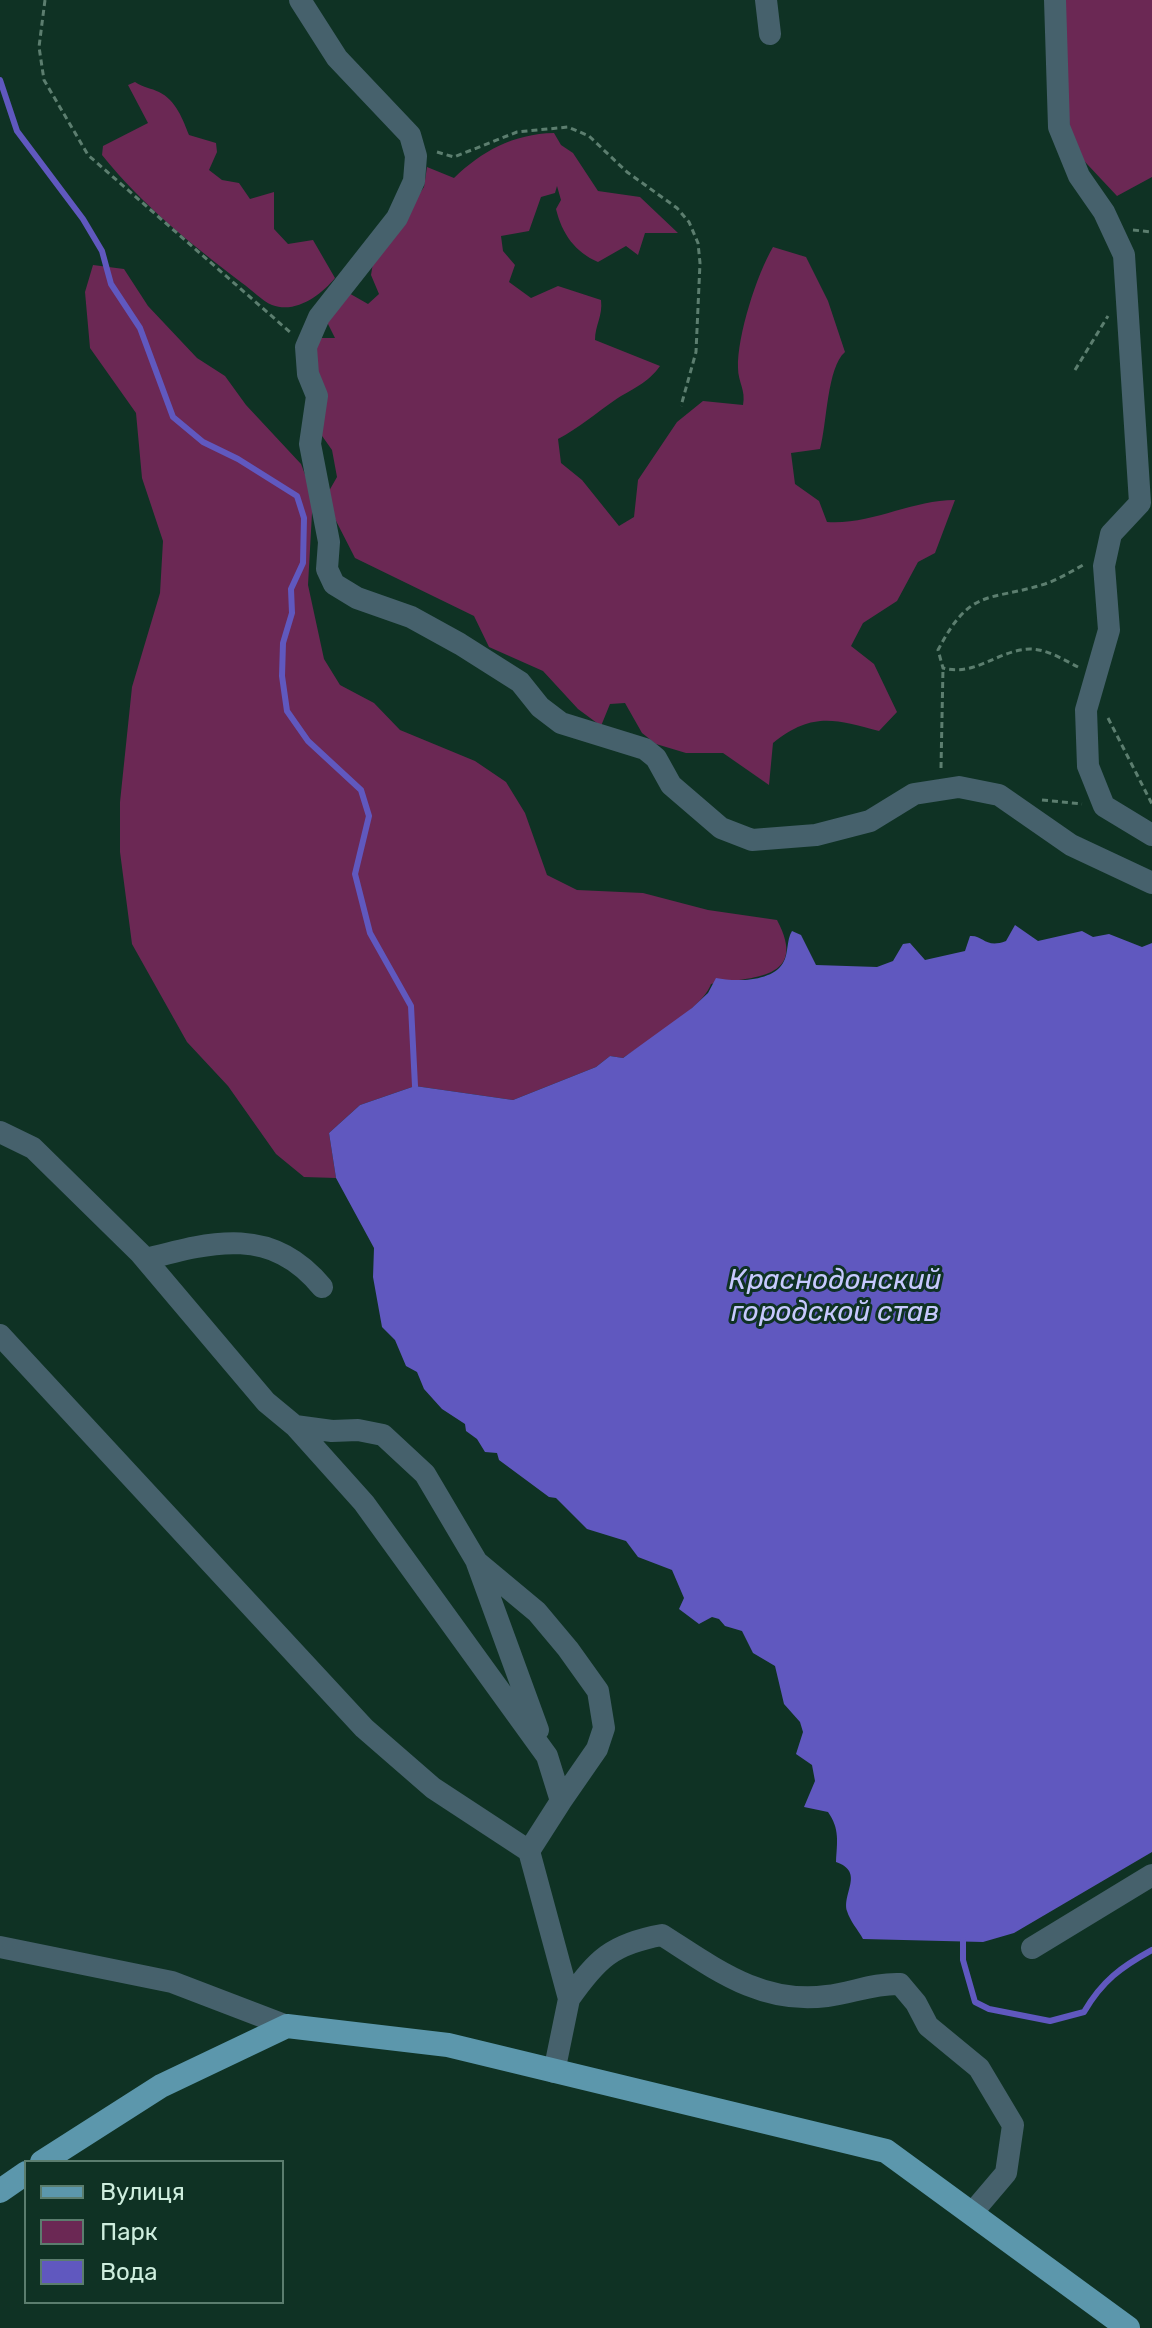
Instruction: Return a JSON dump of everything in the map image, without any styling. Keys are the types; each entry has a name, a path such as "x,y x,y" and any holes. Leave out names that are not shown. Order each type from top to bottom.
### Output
{"main road":[{"path":"45,2160 161,2086 287,2026 448,2045 886,2151 1128,2328"},
{"path":"0,2191 24,2174"}],"street":[{"path":"300,0 337,58 410,135 416,156 414,181 397,218 319,317 306,347 308,374 317,396 310,444 329,542 327,569 334,584 357,598 411,617 460,644 520,682 540,707 561,723 645,749 656,758 671,785 721,828 752,840 816,835 870,821 914,794 959,787 999,795 1071,845 1152,883"},
{"path":"766,0 770,34"},
{"path":"1055,0 1059,127 1079,176 1104,212 1124,255 1140,503 1111,534 1104,566 1109,630 1086,710 1088,766 1104,806 1152,835"},
{"path":"0,1132 33,1148 146,1259 266,1402 295,1426 364,1503 547,1756"},
{"path":"146,1259 198,1245 237,1241 273,1249 304,1265 322,1287"},
{"path":"0,1335 364,1728 433,1788 529,1851 569,1999 554,2072"},
{"path":"295,1426 332,1431 358,1430 383,1435 425,1474 477,1562 561,1801"},
{"path":"477,1562 537,1612 598,1691 604,1728 597,1749 529,1851"},
{"path":"1032,1948 1152,1875"},
{"path":"569,1999 607,1953 631,1941 662,1935 715,1971 750,1988 796,1999 829,1996 879,1984 900,1984 916,2003 928,2026 979,2068 1013,2125 1006,2173 972,2213"},
{"path":"0,1947 172,1982 287,2026"}],"path":[{"path":"45,0 39,47 44,80 88,155 306,347"},
{"path":"410,135 428,149 454,157 517,132 568,127 589,136 627,172 677,208 694,233 700,263 696,352 681,406"},
{"path":"941,790 943,668 938,650 963,612 980,599 1045,584 1089,562"},
{"path":"943,668 960,673 1004,654 1031,649 1055,655 1080,667 1120,735 1152,805 1140,806"},
{"path":"999,795 1104,806"}],"green space":[{"path":"1063,0 1152,0 1152,177 1117,196 1072,148 1063,64"},
{"path":"135,82 170,100 189,135 216,143 217,152 209,170 222,180 239,183 250,199 274,192 274,229 288,244 313,240 335,278 323,291 290,307 268,303 168,223 117,173 102,155 103,146 148,123 128,85"},
{"path":"554,133 561,145 573,153 598,191 640,197 678,233 645,233 638,255 626,246 598,262 576,247 566,234 556,209 561,200 557,186 555,193 541,197 529,231 501,236 503,251 515,265 509,282 531,298 558,286 601,300 595,340 660,366 645,382 558,439 561,463 582,480 619,526 634,517 638,480 677,422 703,401 743,405 738,368 744,323 773,247 806,257 828,301 845,352 834,370 820,449 791,453 795,484 819,501 827,522 860,520 923,504 955,500 935,553 918,562 897,601 863,623 851,646 874,664 897,712 879,731 849,723 824,721 812,722 787,733 773,743 769,785 723,753 686,753 656,744 642,733 625,703 610,704 601,726 578,709 543,671 489,647 474,616 355,558 333,515 329,491 337,477 332,450 320,433 315,338 335,338 326,320 347,292 368,304 379,294 371,275 373,263 424,187 427,167 454,178 499,146 525,137"},
{"path":"93,265 124,269 148,306 197,358 225,376 246,405 301,464 313,495 308,585 324,659 340,685 374,703 400,730 475,761 506,782 525,813 547,875 577,890 643,893 708,910 777,920 785,940 786,954 781,965 758,976 711,984 697,1004 623,1058 610,1056 596,1067 513,1100 415,1086 360,1105 329,1133 336,1178 304,1177 276,1154 228,1086 187,1042 132,944 120,852 120,802 132,687 160,593 163,541 142,478 136,413 90,348 85,292"}],"water":[{"name":"Краснодонский городской став","path":"1015,925 1038,941 1082,931 1093,937 1109,934 1142,947 1152,943 1152,1852 1014,1933 983,1942 863,1939 847,1911 851,1877 845,1866 836,1862 837,1836 832,1818 828,1812 804,1807 815,1781 812,1765 796,1754 803,1732 800,1722 784,1704 775,1666 753,1653 742,1631 725,1626 712,1617 699,1624 679,1609 684,1598 672,1570 638,1557 626,1541 587,1529 556,1498 549,1497 499,1460 497,1453 485,1452 477,1439 466,1431 465,1424 442,1409 424,1389 417,1372 406,1366 395,1340 382,1327 373,1277 374,1248 336,1178 329,1133 360,1105 415,1086 513,1100 596,1067 610,1056 623,1058 692,1008 708,993 716,978 752,979 778,969 785,959 792,931 801,935 816,965 877,967 893,961 903,944 910,943 925,960 965,951 970,936 989,943 1006,941"}],"waterway":[{"path":"0,80 17,131 83,219 102,251 111,284 140,328 173,417 203,442 238,459 297,496 304,518 303,563 291,589 292,613 283,643 282,676 287,711 308,741 361,790 369,816 355,874 370,933 411,1006 415,1086"},
{"path":"963,1940 963,1960 975,2002 989,2009 1050,2021 1084,2012 1113,1976 1152,1950"}]}
